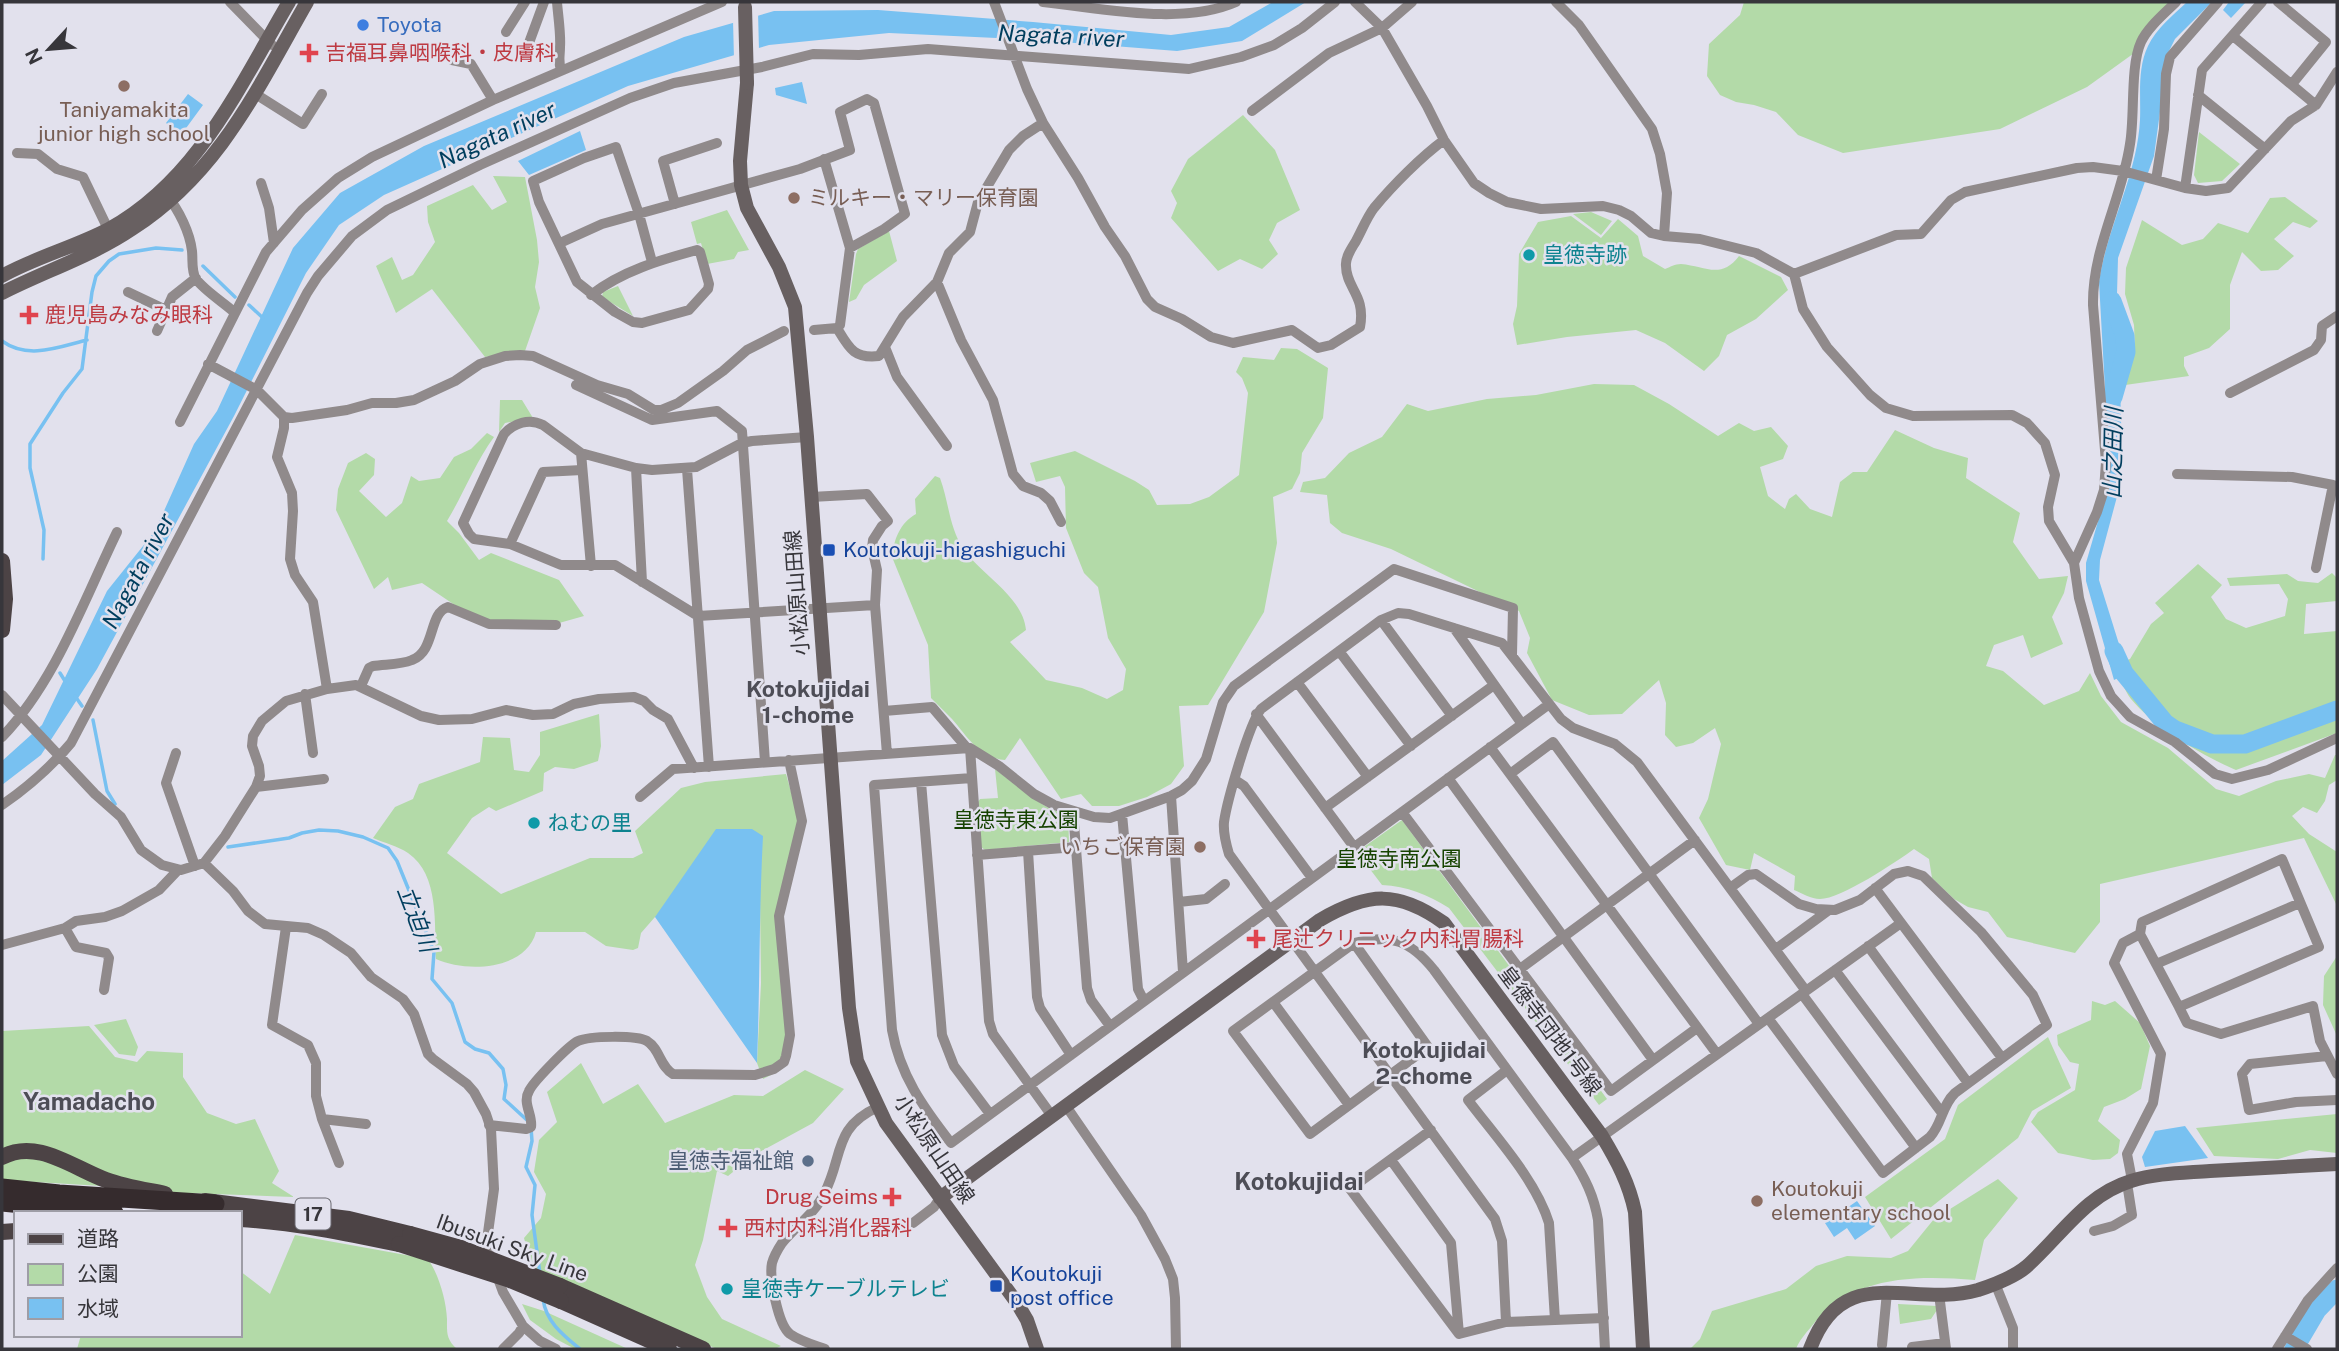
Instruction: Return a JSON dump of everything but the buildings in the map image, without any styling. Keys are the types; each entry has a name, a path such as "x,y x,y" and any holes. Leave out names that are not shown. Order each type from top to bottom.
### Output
{"highway":[{"name":"17","path":"2,1188 71,1195 215,1203"},
{"path":"2,1202 94,1211"}],"main road":[{"path":"2,562 5,599 2,630"},
{"name":"Ibusuki Sky Line","path":"2,1157 30,1150 42,1152 109,1181 215,1203 349,1219 405,1239"},
{"name":"Ibusuki Sky Line","path":"242,1219 461,1248 560,1293 669,1349"},
{"name":"Ibusuki Sky Line","path":"560,1293 703,1349"}],"street":[{"path":"230,2 279,50"},
{"path":"2,276 108,229 167,196 204,144 289,2"},
{"path":"2,293 105,246 131,230 215,154 307,2"},
{"path":"506,32 524,2"},
{"path":"526,51 544,2"},
{"path":"557,2 560,48 558,63 561,69"},
{"path":"180,422 262,258 284,229 318,194 356,165 561,69 722,2"},
{"path":"995,2 1014,56 1044,123 1125,256 1140,288 1155,307 1182,318 1211,337 1224,341 1233,343 1292,330 1318,348 1331,345 1360,327 1363,313 1360,300 1346,271 1345,263 1349,254 1373,209 1423,156 1444,140"},
{"path":"1043,2 1185,15 1236,2"},
{"path":"2,805 21,792 71,743 307,293 352,236 387,210 630,98 674,83 748,70 813,54 859,55 928,49 1189,69 1241,57 1274,45 1303,28 1335,2"},
{"path":"1355,2 1382,28 1444,140 1474,183 1507,202 1541,209 1603,206 1631,216 1651,233 1700,239 1756,253 1794,274 1803,309 1827,347 1870,395 1886,408 1913,416 2012,415 2026,423 2045,443 2052,458 2055,475 2048,507 2049,521 2074,563 2079,598 2099,671 2111,696 2130,717 2175,742 2215,774 2232,779 2268,770 2337,738"},
{"path":"1252,111 1329,53 1382,28 1412,2"},
{"path":"1556,2 1578,25 1652,129 1660,154 1667,194 1664,236"},
{"path":"2074,563 2104,490 2106,462 2093,285 2096,264 2130,145 2141,42 2176,2"},
{"path":"2154,180 2164,129 2166,74 2170,57 2218,2"},
{"path":"2185,188 2202,71 2262,2"},
{"path":"2278,2 2326,42 2292,84"},
{"name":"小松原山田線","path":"745,5 747,83 740,161 741,185 747,208 779,267 795,307 853,1043 857,1061 886,1122 1017,1303 1027,1320 1037,1349"},
{"path":"2233,36 2316,105"},
{"path":"452,60 471,64 494,100"},
{"path":"1794,274 1896,235 1921,234 1951,200 1965,192 2077,168 2093,167 2124,172 2206,191 2228,188 2291,121 2316,105 2337,72"},
{"path":"254,93 303,124 322,94"},
{"path":"2198,95 2265,149"},
{"path":"559,243 603,224 800,169 850,149 841,112 867,99 874,103 905,214 850,248"},
{"path":"837,328 847,346 858,355 865,358 879,356 903,317 937,282 949,253 970,232 978,202 1009,150 1016,141 1044,123"},
{"path":"675,204 663,161 717,143"},
{"path":"591,295 601,287 652,262 697,250 700,252 709,284 708,289 689,310 642,323 615,312 591,295 577,282 539,202 533,181 616,147 652,262"},
{"path":"17,153 38,154 57,169 83,177 108,229"},
{"path":"814,330 837,328 841,325 850,248 824,159"},
{"path":"261,183 269,208 274,243"},
{"path":"167,196 176,208 192,249 196,278 234,312"},
{"path":"158,331 172,297 196,278"},
{"path":"937,282 961,340 993,400 1017,482 1050,501 1061,522"},
{"path":"128,292 166,310"},
{"path":"2230,393 2314,350 2321,340 2322,326 2337,316"},
{"path":"208,364 257,390 284,417 305,417 372,403 414,400 455,381 480,365 505,356 520,355 533,356 597,385 628,394 649,408 662,410 678,403 723,372 741,354 784,331"},
{"path":"885,347 897,377 947,446"},
{"path":"576,385 652,420 717,411 741,431 765,762"},
{"path":"284,417 277,457 292,492 290,559 295,575 313,602 327,689"},
{"path":"807,437 742,443 705,463 687,469 664,471 636,468 581,453 537,422 514,425 504,434 463,523 474,539 510,544 561,565 615,565 698,616 875,605"},
{"path":"581,453 591,566"},
{"path":"636,468 642,582"},
{"path":"687,469 709,766"},
{"path":"510,544 544,472 582,470"},
{"path":"2177,474 2291,477 2335,485 2316,568"},
{"path":"811,497 867,494 888,521 881,526 873,540 872,548 877,569 875,605 887,754"},
{"path":"2,737 22,715 46,679 117,531"},
{"path":"884,711 932,707 968,748 999,766 1034,794 1054,805 1102,818 1122,814 1182,790 1202,768 1223,702 1234,686 1394,569 1513,608 1512,655"},
{"path":"361,686 369,668 412,660 420,655 427,647 438,614 443,608 448,607 489,624 556,625"},
{"path":"1506,1322 1502,1241 1498,1225 1228,854 1226,844 1224,824 1256,714 1381,620 1398,613 1497,640 1512,655 1561,719 1573,728 1615,744 1637,762 1776,949 1916,1148"},
{"path":"1381,620 1452,716"},
{"path":"1454,628 1522,724"},
{"path":"1339,651 1411,746"},
{"path":"1297,682 1368,777"},
{"path":"1325,808 1494,685"},
{"path":"2,695 95,794 121,817 141,850 162,865 178,870 199,865 225,836 256,787 260,776 252,746 255,730 262,721 286,701 327,689 361,686 421,716 439,720 472,719 506,710 533,715 554,714 574,704 599,699 634,698 644,701 668,719 694,768"},
{"path":"305,694 313,753"},
{"path":"972,778 874,785 895,1050 912,1090 951,1143 1548,705"},
{"path":"1256,714 1354,847"},
{"path":"1510,774 1553,742 1649,874 1883,1173 1934,1132 1950,1098 2047,1025 2033,995 1981,932 1923,876 1908,871 1894,874 1854,904 1829,910 1807,908 1756,874 1748,875 1730,888"},
{"path":"1490,747 1717,1054"},
{"path":"640,797 673,769 968,748"},
{"path":"968,748 989,1021 993,1034 1052,1116"},
{"path":"176,753 166,783 199,865 225,883 257,919 265,924 308,928 351,953 371,977 403,999 414,1014 429,1054 474,1092 489,1125 494,1189 487,1240 489,1254 503,1292 523,1326 556,1349"},
{"path":"489,1125 526,1129 531,1127 526,1105 528,1092 570,1046 586,1039 645,1040 653,1046 666,1070 673,1074 755,1075 774,1069 784,1062 790,1035 779,916 802,821 789,760"},
{"path":"1448,778 1653,1060"},
{"path":"256,787 324,779"},
{"path":"1236,780 1244,786 1312,878"},
{"path":"921,782 942,1035 954,1066 990,1114"},
{"path":"1171,796 1184,972"},
{"path":"1073,811 1087,988 1091,1000 1110,1026"},
{"path":"1402,811 1611,1091 1697,1028"},
{"path":"1122,814 1138,989 1144,1001"},
{"path":"1520,969 1695,840"},
{"path":"977,855 1076,847"},
{"path":"1028,851 1037,997 1040,1008 1071,1055"},
{"path":"2179,1007 2319,947 2281,859 2142,922 2140,934 2187,1023 2221,1034 2313,1006 2320,1041 2337,1074"},
{"path":"2,945 65,928 75,922 105,917 142,901 159,890 178,870"},
{"path":"1179,902 1206,899 1225,884"},
{"path":"1875,888 2002,1058"},
{"name":"皇徳寺団地1号線","path":"940,1198 1320,920 1342,906 1365,899 1387,898 1426,910 1444,923 1602,1136 1623,1170 1635,1212 1643,1349"},
{"path":"2156,964 2300,903"},
{"path":"1776,949 1829,910"},
{"path":"1572,1158 1901,923"},
{"path":"286,927 272,1025 308,1045 316,1063 316,1096 322,1119 339,1163"},
{"path":"65,928 76,947 106,953 109,958 104,990"},
{"path":"2094,1231 2113,1226 2132,1215 2127,1154 2153,1103 2161,1054 2114,963 2123,943 2140,934"},
{"path":"1354,943 1428,1047 1310,1134 1233,1031 1354,943 1370,939 1390,939 1418,952 1572,1158 1586,1181 1596,1205 1605,1349"},
{"path":"1868,946 1968,1083"},
{"path":"1835,970 1942,1113"},
{"path":"1273,1002 1349,1105"},
{"path":"2327,1056 2250,1064 2242,1074 2249,1110 2296,1102 2337,1100"},
{"path":"1507,1070 1468,1100 1534,1188 1545,1209 1549,1223 1555,1320"},
{"path":"1066,1106 1140,1215 1165,1259 1173,1279 1176,1349"},
{"path":"825,1349 791,1335 785,1329 771,1274 772,1263 781,1244 825,1193 849,1127 862,1114 878,1107"},
{"path":"322,1119 366,1124"},
{"path":"1431,1130 1350,1189 1459,1334"},
{"path":"1391,1160 1451,1244 1459,1334"},
{"path":"1810,1349 1825,1319 1838,1306 1857,1296 1887,1292 1939,1294 1978,1290 2024,1268 2085,1207 2103,1194 2129,1182 2170,1174 2337,1164"},
{"path":"913,1223 934,1207 940,1198"},
{"path":"2277,1349 2308,1300 2337,1268"},
{"path":"1995,1283 2013,1328 2013,1349"},
{"path":"1882,1345 1887,1292"},
{"path":"1912,1347 1946,1346 1939,1294"},
{"path":"1459,1334 1506,1322 1604,1318"},
{"path":"503,1349 523,1326"},
{"path":"2285,1336 2307,1349"}],"green space":[{"path":"1744,2 2172,2 2137,51 2087,87 2000,129 1843,153 1798,135 1776,112 1720,95 1707,76 1709,44 1740,15"},
{"path":"1243,115 1275,150 1300,210 1277,223 1269,240 1278,254 1262,269 1240,259 1218,271 1171,218 1177,203 1171,191 1188,159"},
{"path":"2199,132 2240,164 2222,181 2198,183 2194,175"},
{"path":"493,176 525,177 537,240 539,262 535,287 540,308 525,351 485,357 432,289 396,313 376,266 392,257 402,280 413,275 435,242 428,222 427,206 473,185 492,210 507,202"},
{"path":"2285,197 2318,221 2310,228 2293,222 2274,239 2294,256 2278,270 2261,271 2242,252 2230,285 2230,329 2209,348 2184,357 2184,366 2189,376 2125,385 2135,350 2134,325 2125,294 2126,268 2142,220 2182,245 2203,239 2218,223 2248,233 2270,198"},
{"path":"727,210 749,250 738,252 734,259 707,264 701,243 697,244 691,222"},
{"path":"1591,212 1612,221 1601,235 1573,214"},
{"path":"1571,216 1601,238 1618,219 1638,236 1643,256 1665,269 1681,264 1719,270 1726,268 1739,256 1781,277 1788,290 1756,319 1727,335 1719,356 1704,371 1665,343 1636,330 1517,345 1513,324 1517,306 1519,254 1538,222"},
{"path":"889,231 897,261 864,285 856,299 849,302 858,249"},
{"path":"618,286 633,316 602,297 603,292"},
{"path":"1281,348 1297,349 1328,368 1323,418 1302,453 1300,473 1292,489 1273,497 1277,543 1264,612 1208,705 1179,706 1184,766 1171,784 1147,797 1119,806 1092,806 1081,794 1061,799 1020,738 1005,760 981,751 931,698 928,645 892,557 899,532 916,514 915,499 935,476 940,478 959,542 972,560 1010,597 1023,618 1026,630 1010,642 1046,680 1082,688 1107,699 1123,690 1126,669 1108,638 1098,587 1084,573 1066,528 1065,487 1060,476 1036,482 1030,463 1075,451 1149,490 1157,505 1190,504 1209,497 1239,475 1248,393 1242,378 1236,372 1243,357 1274,360"},
{"path":"1594,384 1634,385 1718,436 1739,423 1754,431 1771,427 1788,446 1783,459 1760,467 1768,496 1785,509 1789,499 1796,494 1810,509 1832,517 1840,482 1853,472 1867,472 1895,430 1934,448 1968,458 1966,478 2020,513 2013,542 2039,579 2068,576 2064,593 2052,617 2063,644 2031,658 2023,635 1994,645 1986,666 2003,671 2044,705 2079,691 2090,673 2101,696 2121,722 2168,748 2216,789 2239,796 2276,781 2309,774 2325,778 2337,755 2337,780 2329,785 2325,801 2317,813 2303,807 2292,816 2309,834 2337,852 2337,906 2304,838 2100,884 2100,922 2075,953 2007,937 1988,912 1968,907 1954,899 1932,878 1929,859 1914,849 1854,887 1820,899 1794,890 1795,876 1754,853 1750,870 1726,865 1699,818 1708,799 1721,744 1715,728 1693,743 1676,747 1665,735 1666,703 1659,680 1622,714 1589,715 1552,700 1527,653 1530,638 1519,611 1391,549 1342,533 1330,523 1327,495 1300,492 1303,482 1325,478 1349,453 1382,437 1407,404 1428,411 1487,399 1536,395"},
{"path":"500,400 522,400 533,418 505,423 499,432"},
{"path":"487,433 494,437 447,521 479,560 491,553 559,580 584,616 552,625 480,622 422,583 392,590 388,577 374,589 336,510 338,489 348,463 366,453 375,459 374,475 359,491 386,517 402,503 411,476 419,481 440,478 454,457 471,449"},
{"path":"2198,564 2222,585 2211,597 2226,619 2246,628 2285,616 2288,599 2279,584 2230,586 2227,578 2287,574 2298,581 2318,583 2332,573 2337,578 2337,601 2306,604 2304,634 2337,631 2337,733 2236,770 2180,740 2152,720 2131,699 2114,665 2130,659 2151,624 2164,613 2155,603"},
{"path":"599,714 601,746 598,761 574,769 555,767 544,773 543,791 496,811 489,807 472,818 447,853 501,894 590,858 633,858 643,853 635,831 681,788 705,782 786,774 799,820 779,919 787,1031 779,1071 763,1079 757,1063 761,983 760,900 655,917 641,933 638,948 633,950 606,946 585,932 536,932 530,945 508,961 479,967 463,966 436,959 433,902 426,874 418,862 408,853 373,838 395,807 413,799 419,784 480,762 483,737 510,738 514,770 529,772 540,755 540,732"},
{"name":"皇徳寺東公園","path":"995,769 1040,803 1068,816 1069,842 985,850 981,847 978,802 980,799 998,798"},
{"name":"皇徳寺南公園","path":"1402,820 1607,1099 1599,1105 1449,908 1417,892 1382,885 1357,852"},
{"path":"2337,956 2337,1036 2323,1005 2324,976"},
{"path":"2092,1001 2105,1005 2115,1001 2140,1023 2150,1046 2141,1089 2104,1107 2098,1121 2120,1140 2118,1153 2110,1159 2093,1160 2058,1153 2031,1122 2038,1112 2075,1090 2079,1064 2070,1062 2058,1045 2057,1035 2091,1020"},
{"path":"126,1019 138,1047 135,1056 119,1054 94,1025"},
{"path":"89,1026 115,1057 137,1062 147,1051 183,1053 183,1077 207,1113 236,1124 255,1119 279,1171 272,1183 294,1197 156,1192 135,1188 2,1180 2,1031"},
{"path":"2048,1037 2071,1088 2032,1111 2018,1138 1891,1239 1865,1197 1945,1139 1958,1105"},
{"path":"581,1063 603,1104 638,1084 665,1123 734,1095 763,1096 805,1070 844,1089 813,1123 754,1155 728,1176 717,1171 695,1265 707,1297 722,1319 781,1346 775,1349 717,1349 532,1268 524,1238 541,1218 546,1194 534,1172 539,1140 557,1122 547,1092"},
{"path":"2337,1114 2337,1153 2310,1150 2278,1159 2214,1156 2196,1128"},
{"path":"1998,1179 2018,1198 1984,1240 1975,1280 1907,1279 1864,1288 1827,1310 1804,1335 1796,1349 1690,1349 1700,1339 1712,1311 1786,1289 1816,1266 1847,1256 1891,1258 1908,1251 1934,1219"},
{"path":"295,1235 428,1259 443,1296 448,1336 457,1349 77,1349 80,1337 242,1337 242,1273 270,1294"},
{"path":"522,1304 544,1311 628,1349 575,1349 530,1320"},
{"path":"1898,1304 1937,1306 1937,1310 1931,1319 1900,1324"}],"water":[{"name":"Nagata river","path":"1273,2 1306,2 1242,41 1177,51 1037,40 889,33 769,45 628,86 384,195 339,225 306,273 234,416 97,669 41,755 2,785 2,761 42,725 107,591 155,531 194,444 217,411 293,248 340,193 424,146 684,37 774,11 878,10 1171,35 1229,27"},
{"path":"2187,2 2212,2 2175,39 2168,53 2154,156 2118,258 2122,456 2118,493 2100,560 2099,580 2128,673 2114,680 2086,581 2086,563 2105,497 2109,460 2099,282 2108,241 2138,141 2141,73 2145,55 2165,22"},
{"path":"2229,2 2246,2 2231,18 2223,10"},
{"path":"802,82 807,104 776,95 775,88"},
{"path":"188,94 203,105 181,135 166,123"},
{"path":"580,131 586,150 529,175 518,161"},
{"path":"716,829 752,829 763,836 757,1063 655,917"},
{"path":"2185,1126 2208,1158 2145,1167 2142,1157 2155,1131"},
{"path":"1857,1201 1875,1226 1855,1240 1847,1228 1834,1237 1825,1223"}],"pier":[{"path":"758,12 759,51 734,59 733,20"}],"waterway":[{"path":"43,559 44,530 30,468 30,444 82,369 96,276 119,254 156,248 182,250"},
{"path":"203,266 235,297"},
{"name":"山之田川","path":"2112,301 2125,336 2126,352 2113,397"},
{"path":"249,305 263,318"},
{"path":"2,341 12,347 33,351 87,340"},
{"name":"山之田川","path":"2114,651 2124,673 2165,723 2175,730 2212,744 2245,744 2337,710"},
{"path":"60,673 65,681"},
{"name":"立迫川","path":"75,696 82,706"},
{"name":"立迫川","path":"93,720 107,791 115,804"},
{"name":"立迫川","path":"228,847 289,838 319,830 363,837 388,848 397,861 434,952 432,979 452,1003 465,1042 475,1049 489,1053 503,1069 506,1085 504,1099 528,1121"},
{"name":"立迫川","path":"531,1128 532,1141 526,1167 535,1185 532,1215 540,1274"},
{"name":"山之田川","path":"2294,1349 2317,1310 2337,1289"},
{"name":"立迫川","path":"543,1299 552,1321 580,1349"}],"place":[{"name":"Toyota","path":"363,25"},
{"name":"吉福耳鼻咽喉科・皮膚科","path":"309,53"},
{"name":"Taniyamakita junior high school","path":"124,86"},
{"name":"ミルキー・マリー保育園","path":"794,198"},
{"name":"皇徳寺跡","path":"1529,255"},
{"name":"鹿児島みなみ眼科","path":"29,315"},
{"name":"Koutokuji-higashiguchi","path":"829,550"},
{"name":"ねむの里","path":"534,823"},
{"name":"いちご保育園","path":"1200,847"},
{"name":"尾辻クリニック内科胃腸科","path":"1256,939"},
{"name":"皇徳寺福祉館","path":"808,1161"},
{"name":"Drug Seims","path":"892,1197"},
{"name":"Koutokuji elementary school","path":"1757,1201"},
{"name":"西村内科消化器科","path":"728,1228"},
{"name":"Koutokuji post office","path":"996,1286"},
{"name":"皇徳寺ケーブルテレビ","path":"727,1289"}],"district":[{"name":"Kotokujidai 1-chome","path":"808,702"},
{"name":"Kotokujidai 2-chome","path":"1424,1063"},
{"name":"Yamadacho","path":"89,1102"},
{"name":"Kotokujidai","path":"1299,1182"}]}
